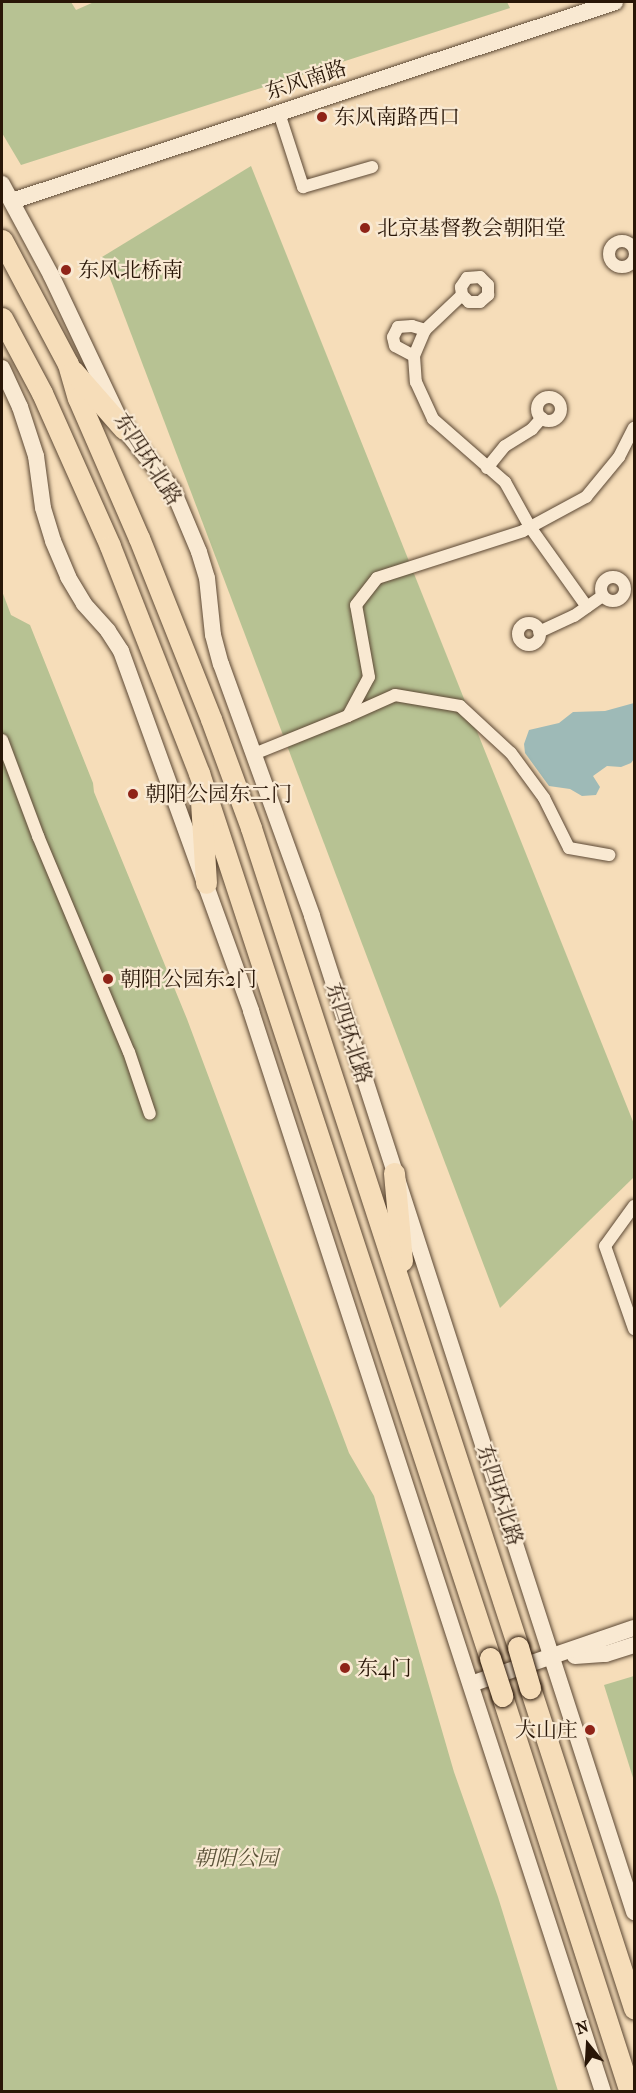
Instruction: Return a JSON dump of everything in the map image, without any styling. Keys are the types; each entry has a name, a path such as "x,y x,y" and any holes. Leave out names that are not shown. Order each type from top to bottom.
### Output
{"highway":[{"name":"东四环北路","path":"2,240 68,364 78,398 139,538 247,818 405,1297 634,2009"},
{"path":"2,318 42,393 110,546 199,773 630,2091"},
{"path":"68,364 124,429"},
{"path":"199,773 206,883"},
{"path":"394,1173 405,1297"}],"street":[{"name":"东风南路","path":"12,201 615,2"},
{"path":"279,113 303,187 372,166"},
{"name":"东四环北路","path":"2,184 51,275 124,429 173,490 199,552 207,578 213,635 312,916 634,1912"},
{"path":"462,295 425,330 414,356 416,382 433,419 505,482 530,527 587,607"},
{"path":"414,356 395,346 393,337 398,327 412,326 425,330"},
{"path":"2,368 20,407 36,456 43,508 53,541 68,577 84,604 108,631 121,651 251,1011 603,2091"},
{"path":"487,468 505,446 532,429 542,418"},
{"path":"348,716 369,676 356,605 377,578 530,527 586,497 619,457 634,428"},
{"path":"539,632 603,596"},
{"path":"254,754 395,695 460,706 511,753 544,798 569,848 609,855"},
{"path":"2,740 38,836 129,1052 150,1114"},
{"path":"634,1206 606,1246 634,1329"},
{"path":"471,1684 634,1628"},
{"path":"553,1657 606,1653 634,1645"}],"green space":[{"path":"2,2 71,2 76,10 94,2 507,2 510,8 21,165 2,133"},
{"path":"251,166 634,1124 634,1177 500,1308 102,257"},
{"name":"朝阳公园","path":"2,591 11,615 30,625 93,783 94,792 187,1019 349,1453 374,1496 454,1772 498,1897 558,2091 2,2091"},
{"path":"634,1676 634,1781 604,1685"}],"water":[{"path":"634,703 634,759 631,763 621,767 607,766 593,776 600,787 596,795 582,796 570,789 549,786 525,753 524,744 529,730 559,723 573,712 605,711"}],"place":[{"name":"东风南路西口","path":"322,117"},
{"name":"北京基督教会朝阳堂","path":"365,228"},
{"name":"东风北桥南","path":"66,270"},
{"name":"朝阳公园东二门","path":"133,794"},
{"name":"朝阳公园东2门","path":"108,979"},
{"name":"东4门","path":"345,1668"},
{"name":"大山庄","path":"590,1730"}]}
